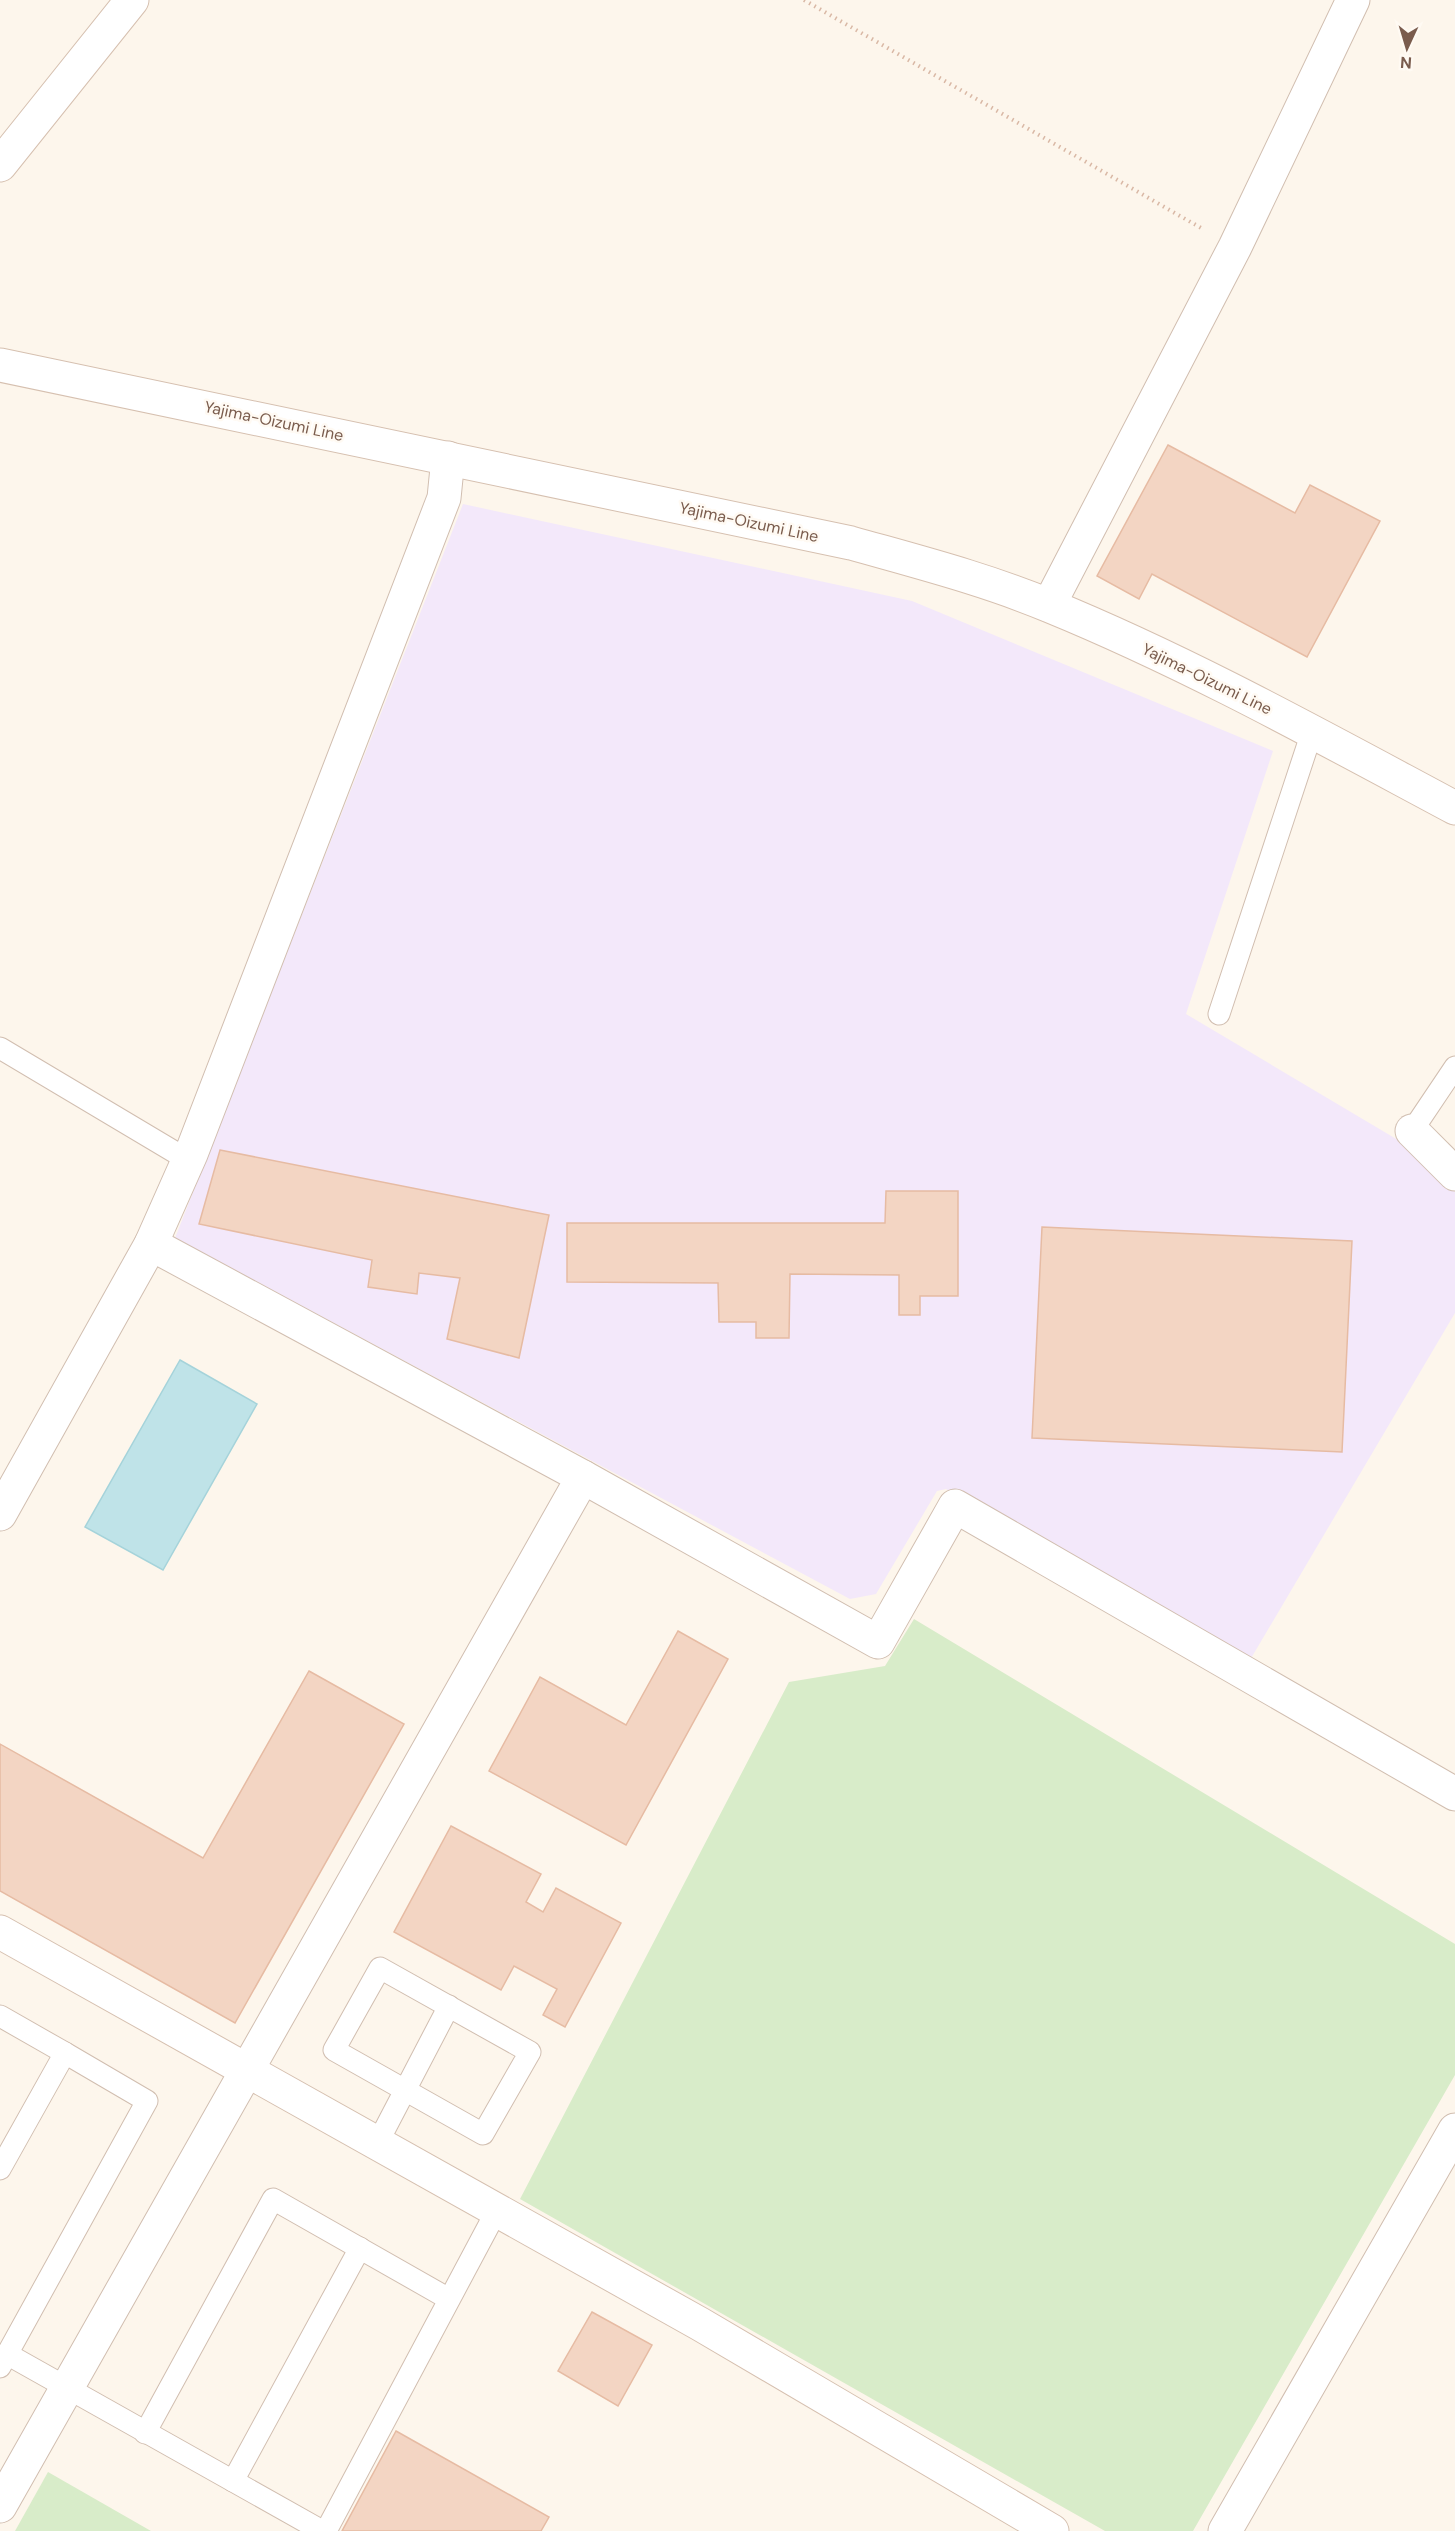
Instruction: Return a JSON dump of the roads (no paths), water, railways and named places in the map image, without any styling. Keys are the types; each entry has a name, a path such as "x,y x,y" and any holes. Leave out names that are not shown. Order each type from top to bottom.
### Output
{"street":[{"path":"0,165 132,0"},
{"path":"1049,605 1235,247 1353,0"},
{"name":"Yajima-Oizumi Line","path":"0,365 851,543 955,572 1049,605 1143,647 1312,732 1455,808"},
{"path":"0,1514 151,1244 188,1160 444,498 448,458"},
{"path":"1412,1131 1455,1174"},
{"path":"151,1244 584,1477 878,1642 955,1506 1455,1794"},
{"path":"0,2506 584,1477"},
{"path":"0,1932 496,2212 700,2324 1052,2531"},
{"path":"1225,2531 1455,2130"}],"lane":[{"path":"1219,1014 1312,732"},
{"path":"0,1048 188,1160"},
{"path":"1412,1131 1455,1067"},
{"path":"380,1968 449,2006 530,2052 483,2134 333,2050 380,1968"},
{"path":"377,2144 449,2006"},
{"path":"0,2016 147,2101 4,2360 67,2387 145,2433 324,2531 496,2212"},
{"path":"0,2169 65,2053"},
{"path":"145,2433 273,2199 449,2299"},
{"path":"233,2481 360,2248"}],"water":[{"path":"180,1360 257,1404 163,1570 85,1527"}]}
